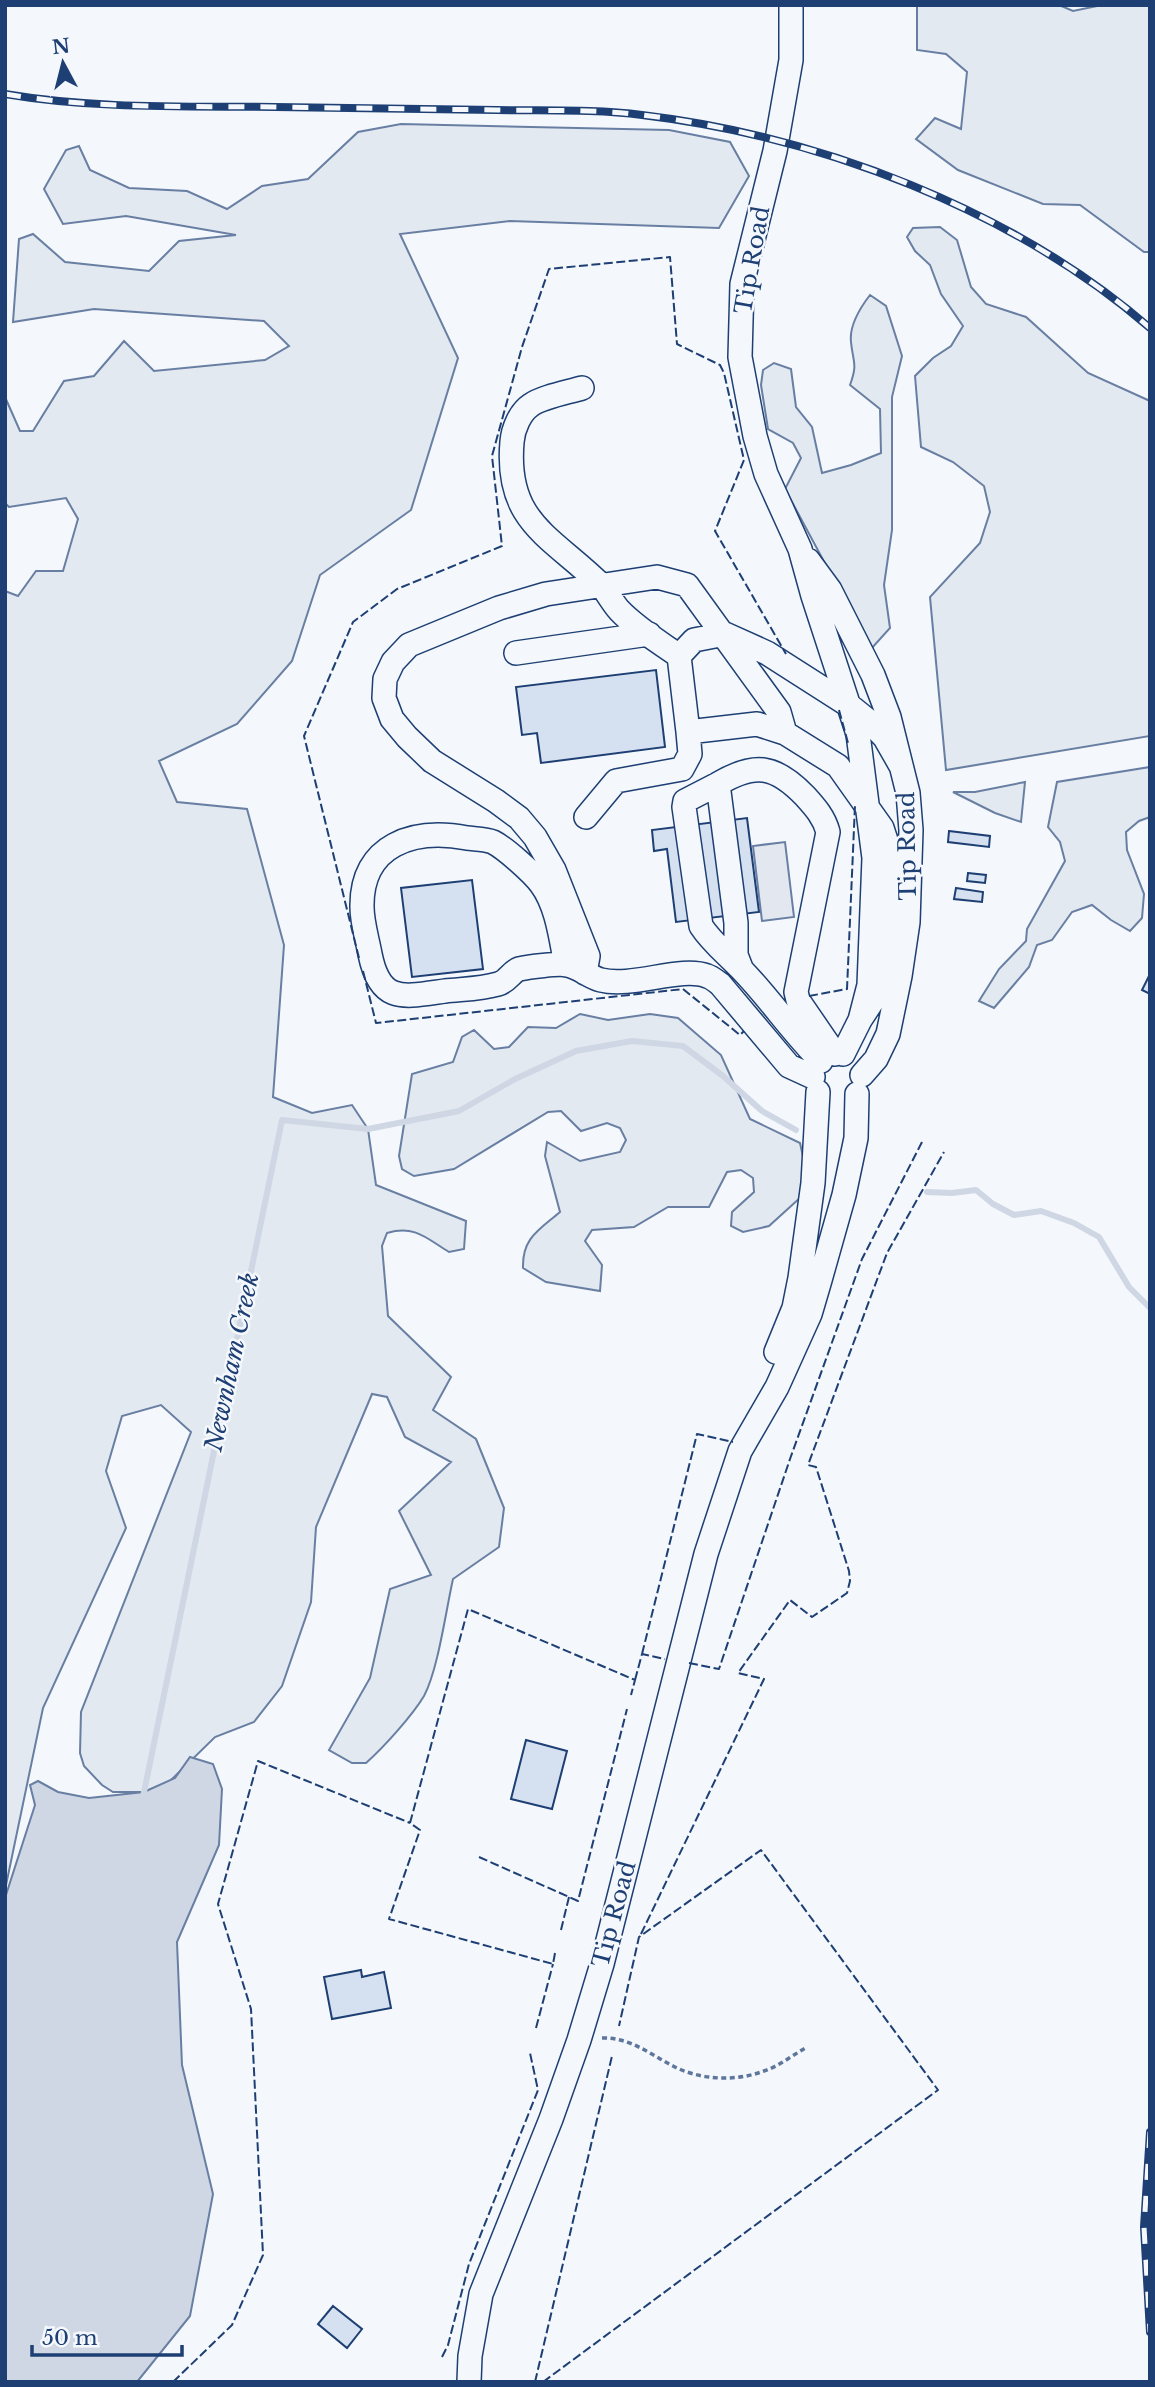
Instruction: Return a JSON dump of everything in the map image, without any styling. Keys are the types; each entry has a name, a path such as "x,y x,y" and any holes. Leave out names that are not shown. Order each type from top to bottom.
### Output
{"street":[{"name":"Tip Road","path":"469,2382 470,2356 481,2294 551,2119 579,2040 602,1964 706,1554 763,1381 794,1308 813,1183 826,1068 860,1020 869,985 874,858 858,734 800,549 762,461 740,357 742,285 775,151 790,60 791,5"},
{"path":"582,388 532,404 521,416 513,435 510,467 517,497 527,517 538,530 601,586 620,611 679,656 690,754 682,769 616,781 586,817"},
{"name":"Tip Road","path":"744,1441 777,1387 810,1314 850,1167 856,1138 860,1084 888,1034 908,922 911,830 908,793 889,717 873,675 830,590 800,549"},
{"path":"575,969 588,956 554,870 535,837 519,818 432,761 407,737 393,719 384,698 385,679 393,662 409,645 499,608 546,594 657,577 687,585 779,712 785,733"},
{"path":"516,653 649,634"},
{"path":"679,656 694,640 725,634 767,653 850,706 885,738 901,766"},
{"path":"688,732 757,724 785,733 838,766 867,806"},
{"path":"575,969 543,886 531,872 493,842 447,834 406,840 391,845 378,856 367,872 362,894 362,916 377,981 386,990 398,995 416,995 501,984 517,970 575,969 601,980 618,982 695,973 708,976 720,984 789,1066 826,1068 856,1061 860,1084 851,1099 837,1103 823,1098 826,1068 796,992 828,832 820,813 788,778 771,771 742,771 685,802 701,926 709,938 741,968 796,1036 826,1068"},
{"path":"718,784 736,923 736,955 741,968"}],"path":[{"path":"579,2040 617,2037 690,2073 720,2078 741,2077 765,2071 807,2047"}],"shaded area":[{"path":"917,5 1059,5 1073,11 1102,5 1150,5 1150,252 1144,252 1080,205 1043,204 958,170 916,139 935,118 961,129 967,72 946,54 917,50"},
{"path":"401,124 669,130 730,142 749,176 719,228 510,221 400,234 458,358 411,510 320,575 292,661 237,724 159,761 177,802 247,809 284,945 273,1097 312,1113 352,1105 368,1129 376,1185 466,1221 464,1249 449,1252 413,1232 387,1233 382,1246 388,1316 451,1377 433,1410 476,1439 504,1508 499,1547 453,1579 429,1685 405,1722 366,1763 352,1763 329,1750 370,1678 390,1589 431,1575 399,1511 451,1462 405,1437 387,1397 372,1394 316,1527 311,1602 282,1686 254,1722 215,1737 169,1782 144,1792 113,1792 102,1785 84,1766 80,1753 81,1712 191,1432 161,1405 122,1416 106,1471 126,1528 43,1708 5,1890 5,591 18,596 36,571 63,571 78,519 66,498 9,507 5,503 5,397 20,431 33,431 64,381 94,376 124,341 154,371 265,360 289,346 264,321 94,309 13,322 19,239 33,234 65,262 149,271 179,241 236,235 126,216 63,224 44,189 66,150 79,146 90,170 129,188 187,191 227,209 262,186 308,179 358,132"},
{"path":"940,227 957,240 971,287 986,304 1026,317 1088,373 1150,401 1150,736 946,770 930,597 980,543 990,512 984,486 953,462 921,447 915,376 933,358 951,346 963,326 941,294 930,265 915,251 907,237 913,228"},
{"path":"870,295 886,306 902,356 892,397 892,530 884,585 890,628 871,649 785,489 801,458 793,443 768,429 761,385 763,370 774,363 791,369 796,407 812,427 822,473 881,453 880,409 850,385 854,367 851,342 853,323"},
{"path":"1150,767 1150,817 1139,821 1126,832 1127,850 1144,894 1142,918 1130,931 1092,905 1072,912 1052,940 1037,945 1029,967 994,1008 979,1001 999,969 1026,941 1027,929 1065,861 1060,842 1048,827 1057,782"},
{"path":"1025,782 1021,822 995,813 953,792 975,792"},
{"path":"785,842 794,917 762,921 753,846"},
{"path":"580,1014 608,1020 650,1014 678,1018 721,1055 750,1119 800,1143 806,1170 801,1197 769,1226 743,1232 731,1226 732,1212 754,1192 753,1178 741,1170 727,1172 709,1207 668,1207 634,1227 592,1230 585,1241 602,1265 600,1291 546,1282 523,1268 523,1258 533,1235 560,1212 545,1156 547,1142 580,1161 620,1152 626,1140 620,1128 607,1123 581,1131 561,1111 548,1112 454,1169 414,1176 402,1169 399,1156 412,1074 453,1062 462,1037 474,1030 494,1049 509,1047 528,1027 556,1028"},
{"path":"190,1757 213,1764 222,1789 219,1845 177,1942 182,2065 213,2194 190,2316 137,2382 5,2382 5,1898 35,1805 30,1785 38,1781 58,1792 89,1798 144,1792 175,1778"}],"building":[{"path":"656,670 665,747 541,763 537,733 522,735 516,687"},
{"path":"747,818 759,912 676,922 667,849 654,851 652,830"},
{"path":"949,831 990,836 989,847 948,842"},
{"path":"968,873 986,875 985,883 967,881"},
{"path":"472,880 483,969 412,977 401,888"},
{"path":"956,888 983,892 982,902 954,899"},
{"path":"1150,974 1150,994 1142,990"},
{"path":"526,1740 567,1751 552,1809 511,1799"},
{"path":"361,1970 362,1977 384,1972 391,2008 332,2019 324,1977"},
{"path":"333,2306 362,2329 347,2348 318,2324"}],"waterway":[{"name":"Newnham Creek","path":"143,1797 282,1120 368,1129 459,1111 515,1079 576,1051 632,1041 683,1046 723,1076 762,1111 796,1130"},
{"name":"Newnham Creek","path":"927,1192 976,1190 993,1204 1014,1215 1041,1211 1074,1223 1099,1237 1129,1287 1150,1308"}],"railway":[{"path":"5,94 140,106 606,112 709,125 845,161 911,185 976,214 1038,248 1096,286 1150,328"},
{"path":"1150,2132 1144,2227 1150,2332"}],"fence":[{"path":"359,958 304,736 353,622 397,589 502,546 492,456 522,347 549,269 670,257 677,344 720,365 744,460 715,531 786,654"},
{"path":"839,710 848,743"},
{"path":"809,996 847,989 855,805"},
{"path":"363,971 376,1023 683,989 740,1035 744,1031"},
{"path":"689,1663 719,1669 790,1459 862,1259 922,1142"},
{"path":"641,1934 764,1679 738,1673 790,1600 812,1617 847,1593 849,1571 816,1467 808,1465 887,1253 944,1152"},
{"path":"642,1654 697,1434 733,1442"},
{"path":"555,1953 553,1964 389,1919 420,1830 410,1823 468,1609 635,1680 631,1695"},
{"path":"635,1680 642,1654 665,1659"},
{"path":"479,1857 578,1901 627,1709"},
{"path":"173,2382 232,2325 263,2255 251,2009 218,1904 258,1761 410,1823"},
{"path":"543,2382 938,2090 761,1850 639,1937 619,2026"},
{"path":"561,1930 569,1897"},
{"path":"536,2028 553,1964"},
{"path":"442,2357 448,2345 469,2264 538,2090 530,2053"},
{"path":"535,2382 612,2056"}]}
